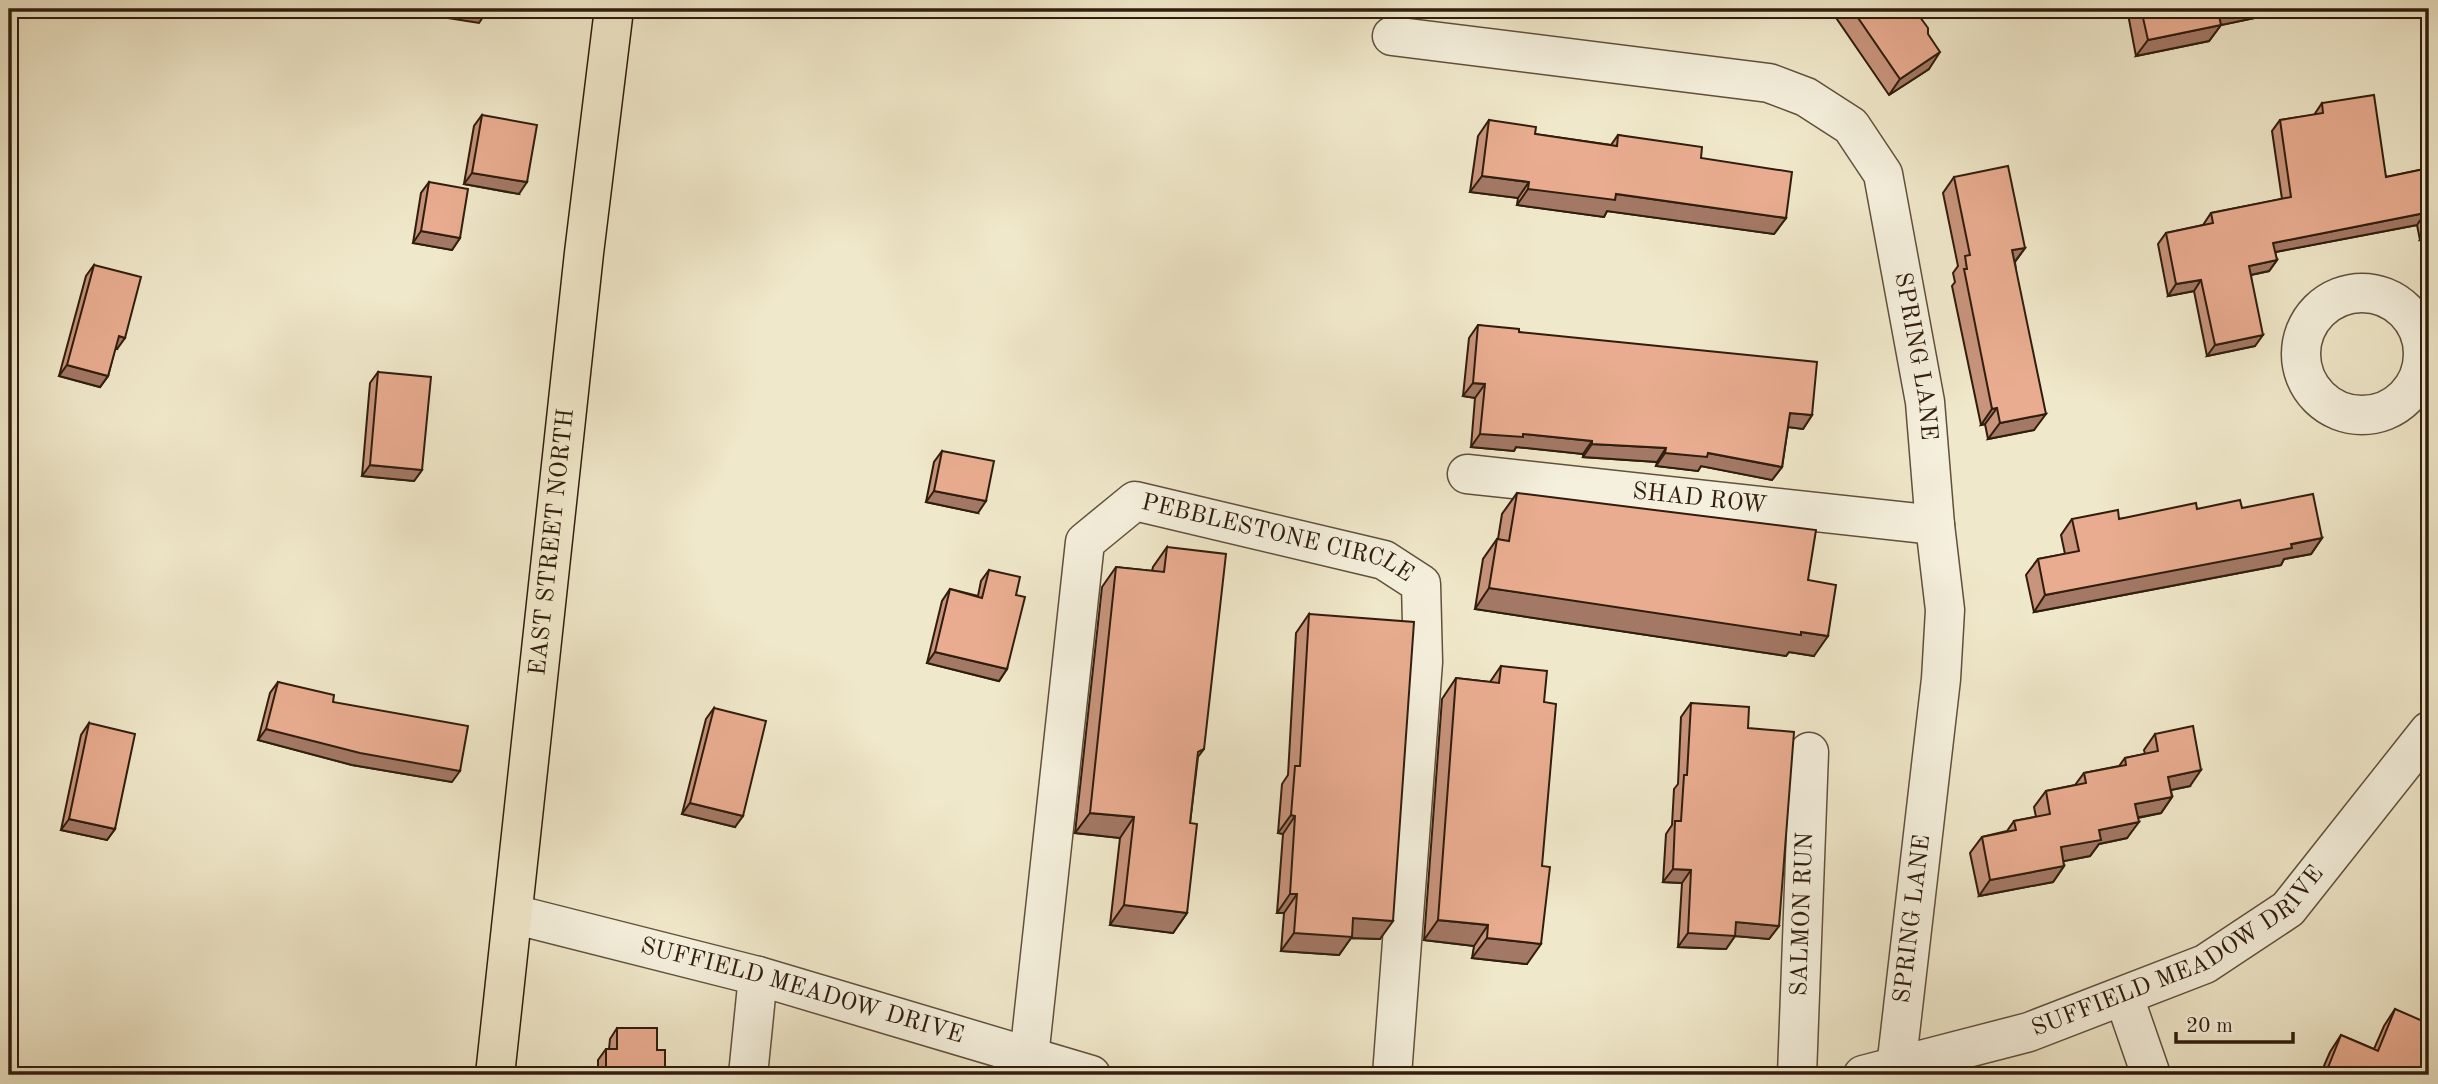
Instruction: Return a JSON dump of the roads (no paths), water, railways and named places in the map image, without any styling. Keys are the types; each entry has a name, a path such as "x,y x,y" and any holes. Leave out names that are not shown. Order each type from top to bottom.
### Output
{"main road":[{"name":"EAST STREET NORTH","path":"495,1075 584,253 614,9"}],"street":[{"name":"SPRING LANE","path":"1392,36 1769,83 1806,97 1851,126 1883,174 1925,402 1945,610 1941,679 1879,1071"},
{"name":"SHAD ROW","path":"1467,474 1935,524"},
{"name":"PEBBLESTONE CIRCLE","path":"1029,1057 1085,542 1135,501 1384,560 1421,584 1423,662 1392,1075"},
{"name":"SUFFIELD MEADOW DRIVE","path":"1879,1071 2029,1032 2205,964 2288,909 2429,731"},
{"name":"SALMON RUN","path":"1797,1075 1809,752"},
{"name":"SUFFIELD MEADOW DRIVE","path":"513,914 758,976 1091,1075"},
{"path":"748,1075 758,976"},
{"path":"2124,997 2151,1075"}]}
